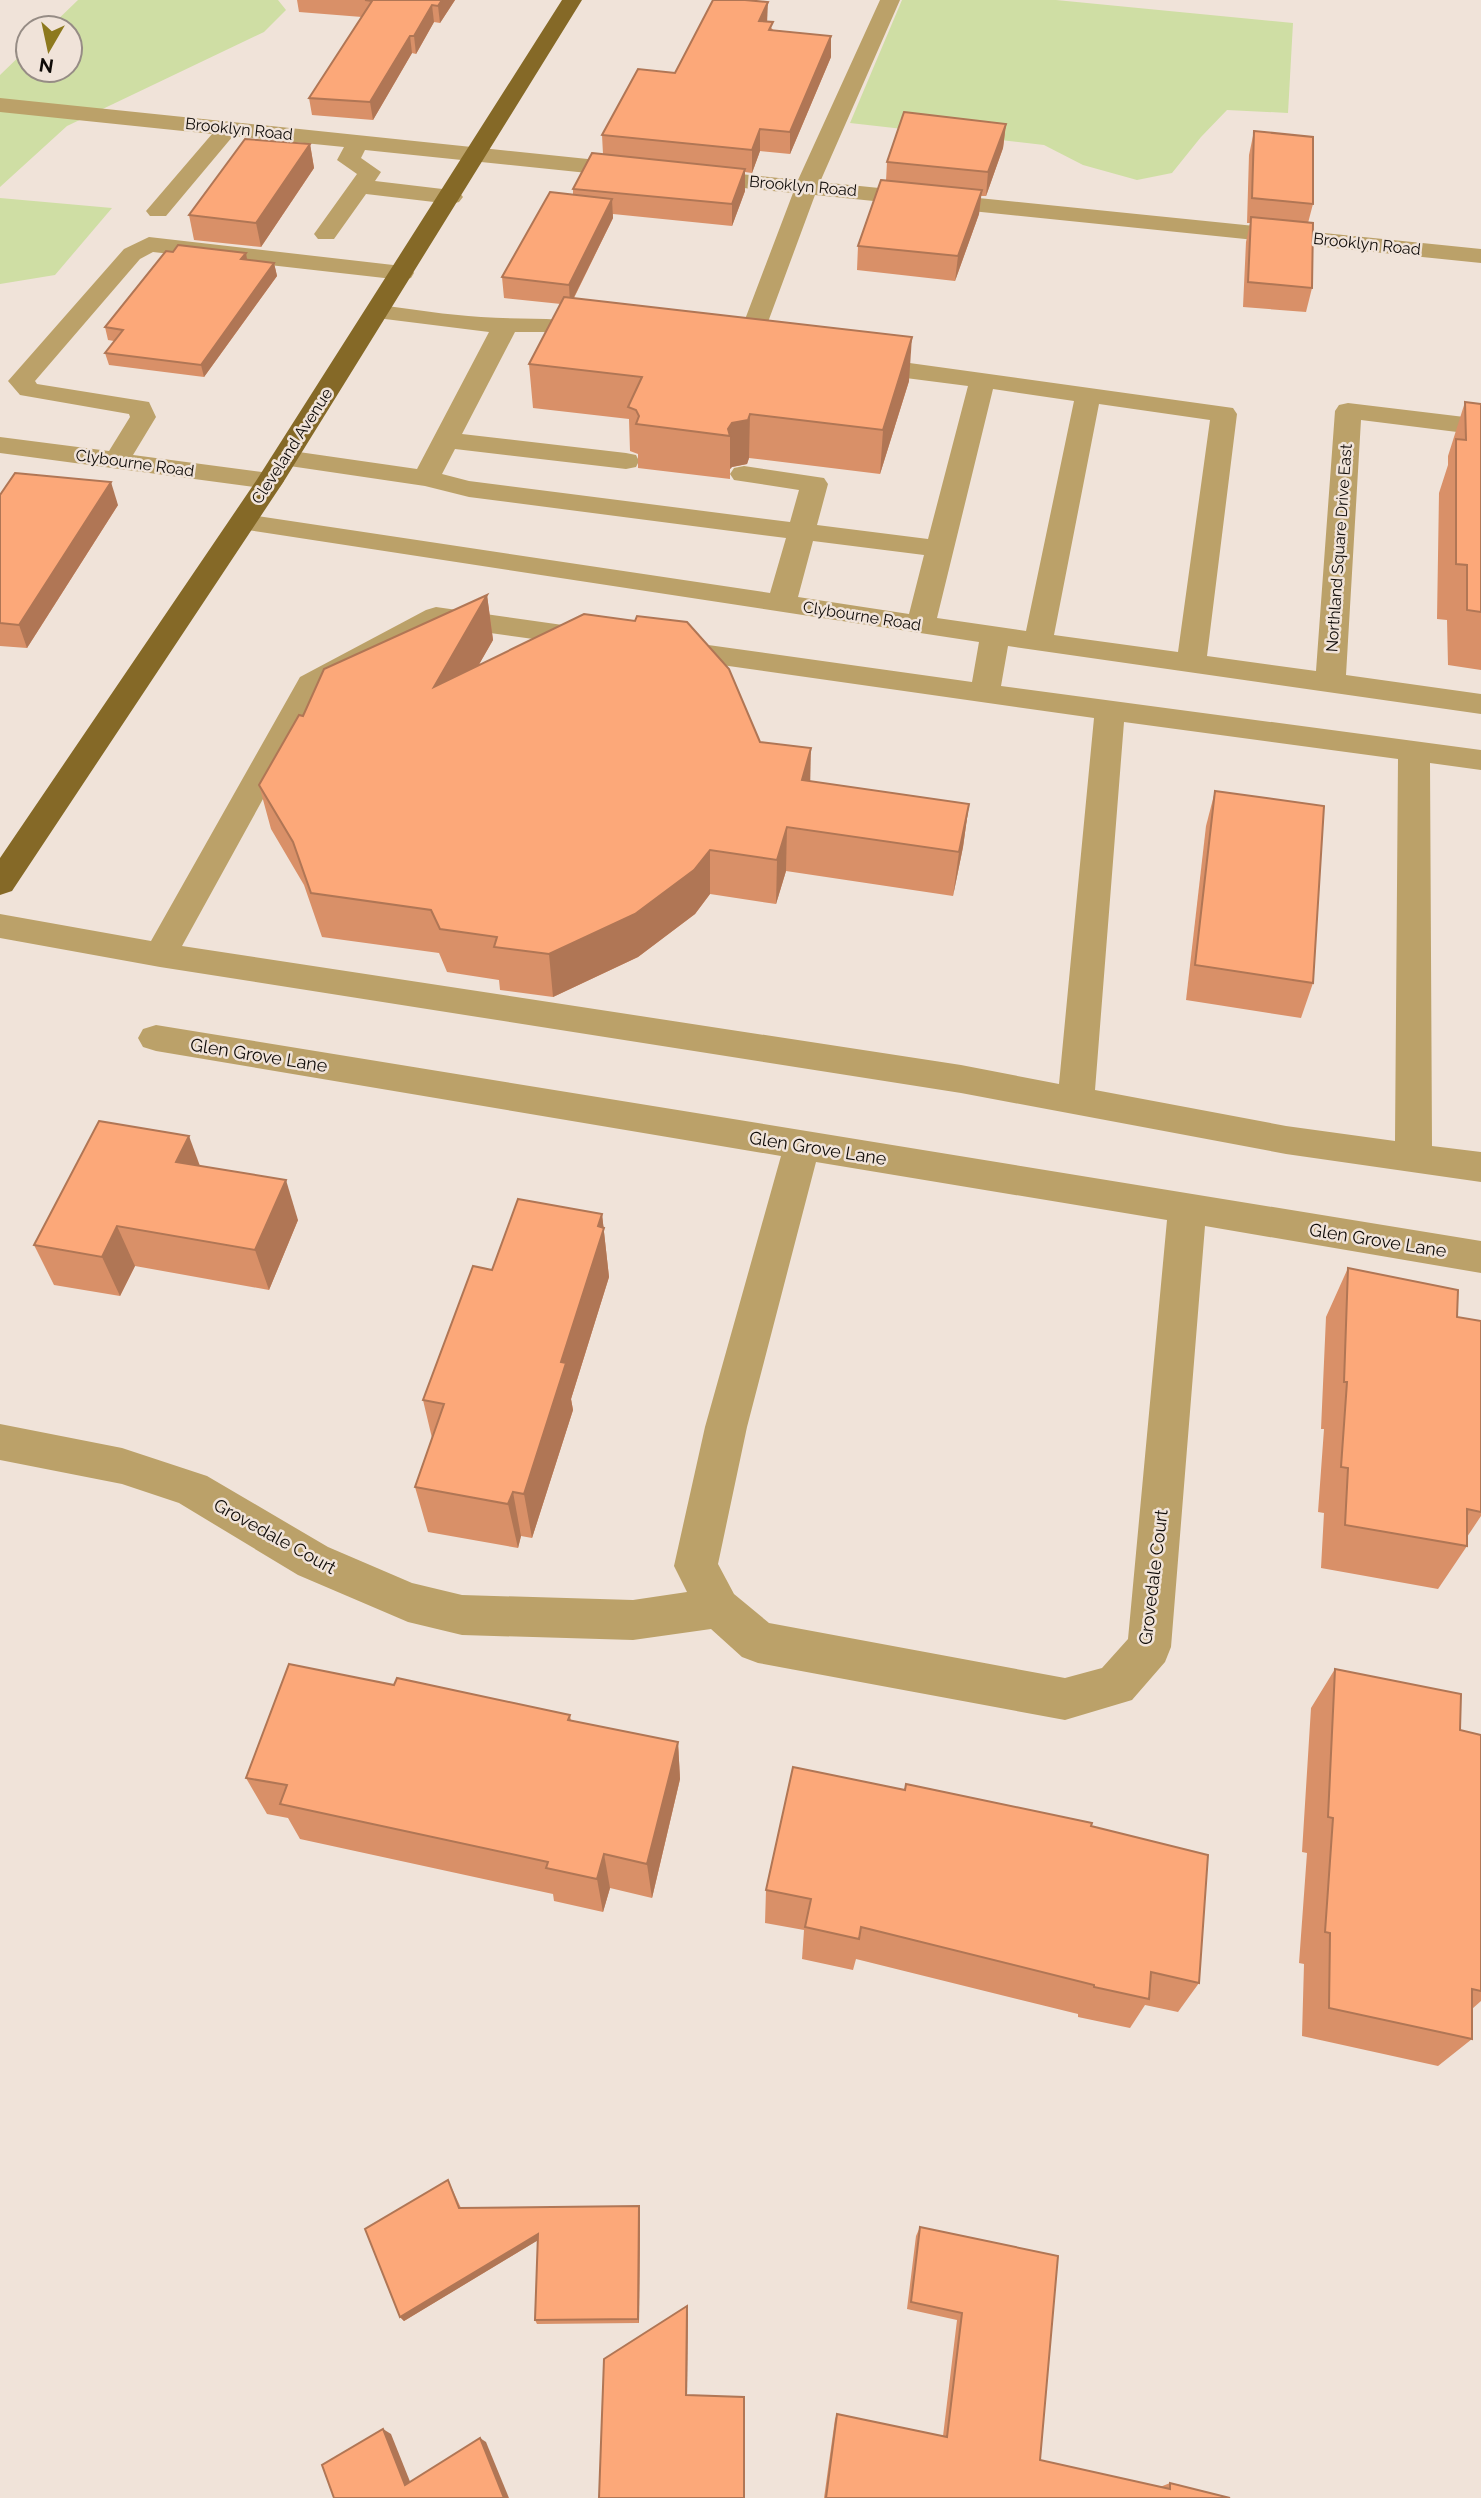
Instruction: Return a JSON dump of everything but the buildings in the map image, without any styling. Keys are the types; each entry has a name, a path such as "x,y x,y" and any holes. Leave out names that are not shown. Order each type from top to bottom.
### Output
{"main road":[{"name":"Cleveland Avenue","path":"0,883 244,522 451,197 572,0"}],"street":[{"path":"755,322 807,186 890,0"},
{"name":"Brooklyn Road","path":"0,104 1481,256"},
{"path":"158,211 228,128"},
{"path":"327,234 370,172 348,160 358,142"},
{"path":"360,186 451,197"},
{"path":"116,461 143,417 140,408 29,390 21,381 132,254 149,244 402,273"},
{"path":"378,312 482,326 553,326 622,334"},
{"path":"426,478 506,324"},
{"path":"830,361 1224,414 1191,664"},
{"path":"921,625 982,380"},
{"path":"1038,642 1088,395"},
{"name":"Northland Square Drive East","path":"1330,684 1348,411 1481,426"},
{"path":"447,440 626,461"},
{"name":"Clybourne Road","path":"0,445 270,481"},
{"path":"285,458 426,478 469,489 940,549"},
{"path":"744,474 814,484 782,604"},
{"name":"Clybourne Road","path":"244,522 995,636 1481,704"},
{"path":"160,955 311,684 436,616 985,694 1481,760"},
{"path":"985,694 995,636"},
{"path":"1076,1101 1110,710"},
{"path":"1413,1157 1414,749"},
{"path":"0,926 160,955 961,1079 1286,1140 1481,1167"},
{"name":"Glen Grove Lane","path":"156,1038 1481,1257"},
{"name":"Grovedale Court","path":"802,1145 726,1427 696,1566 719,1608 758,1642 1065,1699 1116,1685 1149,1647 1187,1210"},
{"name":"Grovedale Court","path":"0,1442 122,1466 192,1489 313,1562 408,1602 449,1612 462,1615 633,1620 719,1608"}],"green space":[{"path":"78,0 278,0 286,10 264,32 67,126 0,187 0,75 14,62 14,84 84,84 84,14 64,14"},
{"path":"902,0 1056,0 1293,23 1288,113 1227,110 1172,173 1137,180 1083,165 1044,145 850,123"},
{"path":"0,198 112,208 55,275 0,284"}]}
